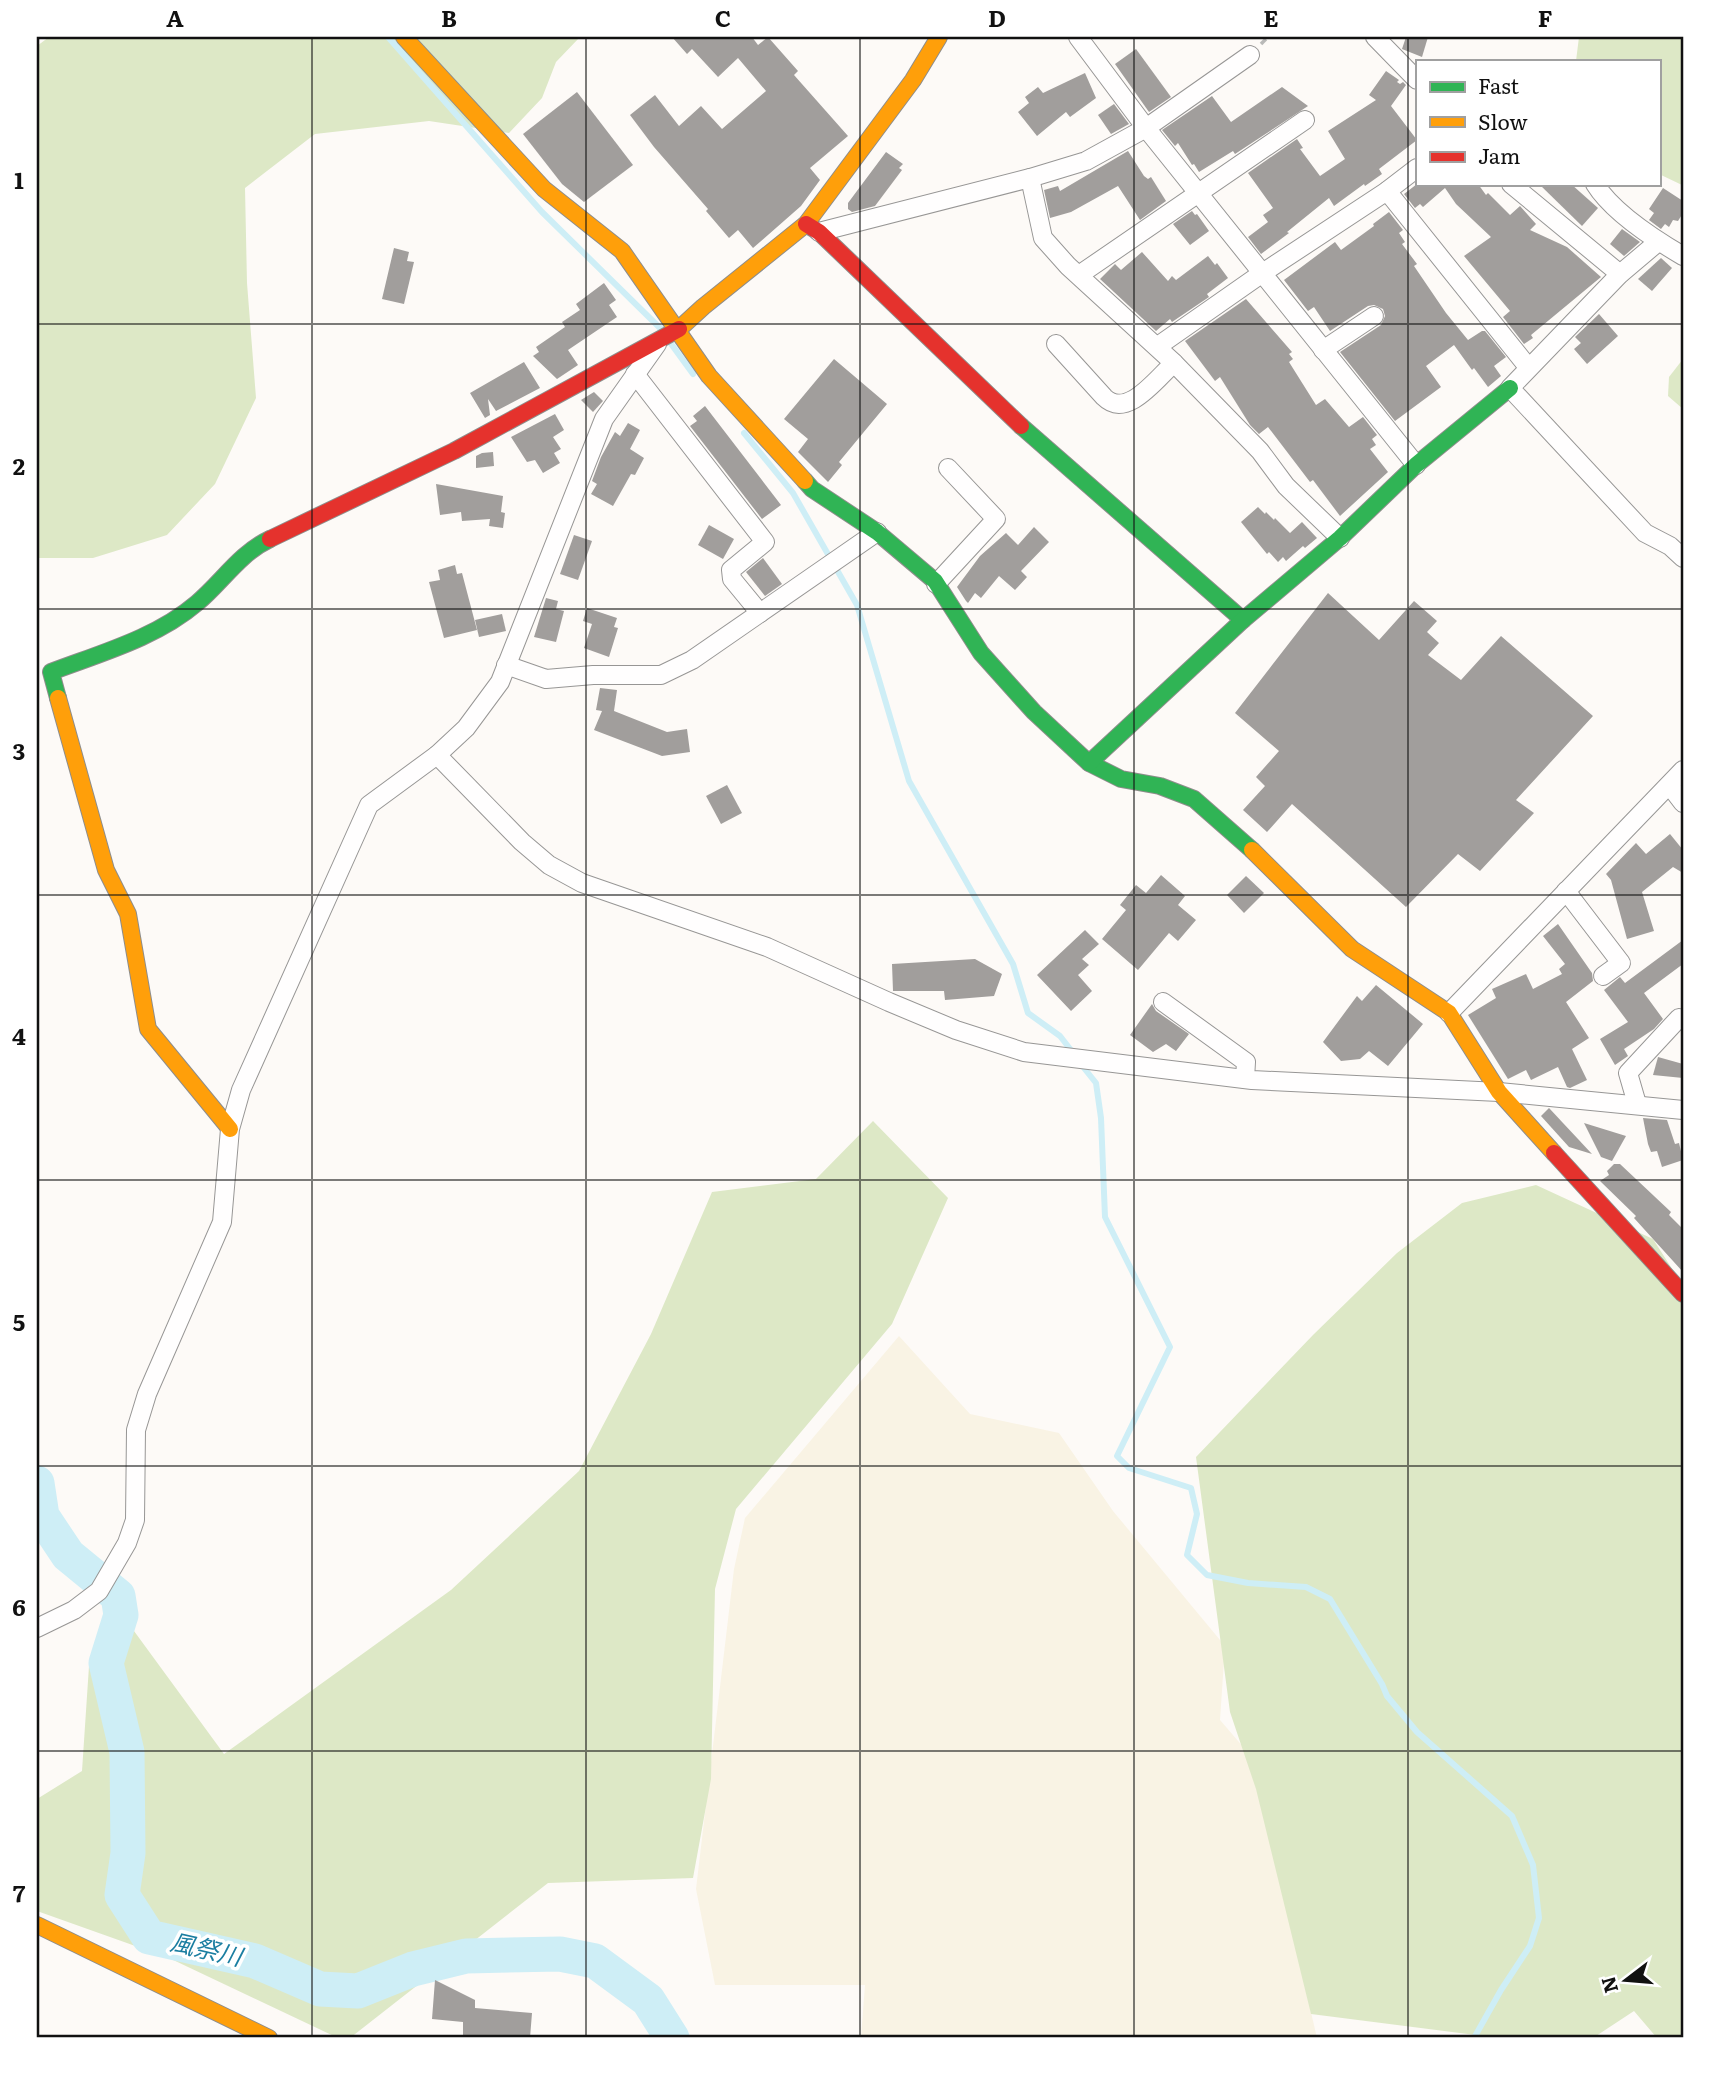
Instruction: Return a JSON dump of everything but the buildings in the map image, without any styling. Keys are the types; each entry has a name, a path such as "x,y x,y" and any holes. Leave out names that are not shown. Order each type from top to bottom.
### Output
{"street":[{"path":"404,37 544,189 622,251 709,376 812,489 877,532 936,584 981,653 1034,712 1089,763 1121,779 1160,786 1194,799 1256,854 1352,948 1448,1013 1500,1092 1683,1294"},
{"path":"230,1129 148,1029 128,914 106,870 51,672 147,636 196,604 253,547 454,451 677,331 703,307 812,228 913,80 939,37"},
{"path":"1077,37 1261,274 1416,465"},
{"path":"1375,37 1416,79"},
{"path":"812,228 1030,178 1086,161 1146,128 1250,55"},
{"path":"1079,275 1305,120"},
{"path":"1158,346 1416,169"},
{"path":"1030,178 1043,238 1079,275 1158,346 1260,451 1286,486 1340,538"},
{"path":"1513,186 1620,274"},
{"path":"1596,186 1603,197 1658,242 1683,256"},
{"path":"1387,191 1528,367"},
{"path":"812,228 1049,452 1242,620"},
{"path":"1089,763 1242,620 1340,538 1416,465 1510,388 1620,274 1658,242"},
{"path":"1323,349 1374,316"},
{"path":"37,1628 74,1610 99,1591 127,1544 135,1520 136,1430 147,1394 222,1222 230,1129 241,1090 369,805 437,755 466,728 499,682 604,419 627,390 659,340"},
{"path":"1056,344 1110,403 1121,406 1132,401 1174,363"},
{"path":"635,374 765,542 730,570 732,579 760,613"},
{"path":"1510,388 1645,533 1670,545 1683,558"},
{"path":"936,584 996,519 948,468"},
{"path":"506,665 546,679 593,675 661,675 692,660 877,532"},
{"path":"437,755 523,842 550,865 582,883 767,947 956,1030 1024,1052 1245,1079 1500,1092 1683,1110"},
{"path":"1448,1013 1683,770"},
{"path":"1670,786 1683,803"},
{"path":"1566,891 1620,963 1603,976"},
{"path":"1164,1002 1247,1062 1245,1079"},
{"path":"1637,1104 1628,1073 1679,1018"},
{"path":"37,1925 269,2038"}],"shaded area":[{"path":"899,1336 970,1414 1059,1433 1113,1511 1225,1646 1220,1720 1245,1749 1270,1836 1317,2038 861,2038 865,1985 715,1985 696,1889 734,1569 745,1518"}],"green space":[{"path":"49,37 580,37 556,62 542,98 509,133 429,121 315,134 245,188 247,283 256,398 215,484 167,535 93,558 37,558 37,46"},
{"path":"1579,37 1683,37 1682,185 1660,174 1660,60 1576,60"},
{"path":"1683,359 1683,409 1668,396 1669,377"},
{"path":"873,1121 948,1198 892,1324 736,1509 715,1589 711,1779 693,1878 548,1883 350,2038 338,2038 169,1958 37,1911 37,1799 82,1771 89,1666 134,1631 224,1754 451,1590 579,1471 651,1334 712,1192 816,1179"},
{"path":"1536,1185 1653,1239 1683,1286 1683,2038 1657,2038 1634,2011 1593,2038 1499,2038 1311,2014 1256,1789 1230,1712 1196,1457 1313,1335 1397,1253 1462,1203"}],"waterway":[{"path":"388,37 542,212 661,329"},
{"path":"669,341 693,374"},
{"path":"744,433 793,493 857,605 909,781 1013,964 1028,1013 1060,1036 1074,1054"},
{"path":"1080,1063 1096,1083 1101,1118 1105,1217 1170,1347 1117,1456 1129,1468 1191,1488 1197,1514 1187,1555 1207,1575 1248,1583 1306,1587 1330,1599 1387,1696 1417,1732 1512,1816 1533,1865 1539,1918 1530,1946 1474,2038"},
{"name":"風祭川","path":"37,1483 42,1516 68,1555 118,1596 121,1615 106,1663 127,1752 128,1853 122,1895 149,1937 255,1961 320,1989 358,1991 413,1969 466,1956 560,1954 595,1961 648,2000 672,2038"}],"traffic: fast":[{"path":"1089,763 1243,620 1340,538 1416,465 1510,388"},
{"path":"1021,426 1243,620"},
{"path":"805,481 812,489 877,532 935,581 981,653 1034,712 1089,763 1121,779 1160,786 1194,799 1252,850"},
{"path":"58,698 51,672 127,644 164,626 197,603 249,552 270,539"}],"traffic: slow":[{"path":"404,37 544,189 622,251 709,376 805,481"},
{"path":"679,329 806,224 913,80 939,37"},
{"path":"58,698 106,870 128,914 148,1029 230,1129"},
{"path":"1252,850 1352,949 1449,1013 1499,1092 1554,1153"},
{"path":"37,1925 269,2038"}],"traffic: jam":[{"path":"806,224 819,232 1021,426"},
{"path":"270,539 454,451 679,329"},
{"path":"1554,1153 1683,1294"}]}
